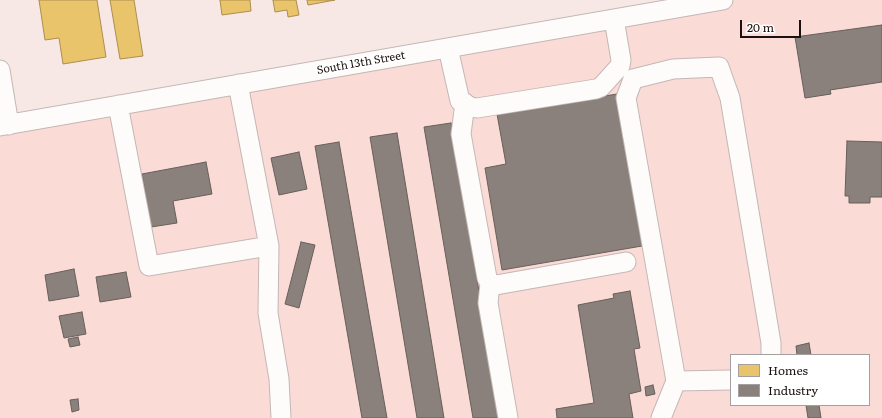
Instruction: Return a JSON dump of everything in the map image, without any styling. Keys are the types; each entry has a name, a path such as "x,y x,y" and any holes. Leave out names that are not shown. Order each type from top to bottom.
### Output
{"street":[{"name":"South 13th Street","path":"5,125 723,0"},
{"path":"614,19 621,60 626,72 626,98 676,382 661,418"},
{"path":"448,48 460,101 477,108 596,89 626,72 719,67 730,98 771,343 771,354"},
{"path":"0,70 5,125"},
{"path":"238,84 269,246 268,313 279,379 281,418"},
{"path":"465,103 461,134 487,278 490,283 488,304 508,418"},
{"path":"118,106 149,266 269,246"},
{"path":"490,283 496,285 626,262"},
{"path":"676,382 730,380"}],"shaded area":[{"path":"723,0 882,0 882,418 0,418 0,126"}],"building: Homes":[{"path":"39,0 97,0 106,57 63,64 59,38 45,40"},
{"path":"110,0 134,0 143,56 120,59"},
{"path":"220,0 250,0 251,11 222,15"},
{"path":"273,0 296,0 299,15 288,17 287,10 275,12"},
{"path":"307,0 335,0 308,5"}],"building: Industry":[{"path":"882,25 882,82 830,90 831,94 805,98 795,37"},
{"path":"617,94 642,246 502,270 485,168 506,164 497,114"},
{"path":"451,123 500,418 473,418 424,127"},
{"path":"397,133 444,418 417,418 370,137"},
{"path":"847,141 882,142 882,197 870,197 870,203 849,203 849,196 845,196"},
{"path":"339,142 387,418 362,418 315,146"},
{"path":"299,152 307,189 279,195 271,158"},
{"path":"206,162 212,194 173,201 177,223 151,227 142,174"},
{"path":"301,242 315,245 299,308 285,304"},
{"path":"74,269 79,296 49,301 45,275"},
{"path":"126,272 131,297 100,302 96,277"},
{"path":"630,291 640,348 634,349 641,391 629,394 633,418 557,418 556,409 594,403 578,305 614,298 613,294"},
{"path":"82,312 86,334 64,338 59,316"},
{"path":"78,337 80,345 70,347 68,339"},
{"path":"809,343 811,354 797,354 796,346"},
{"path":"653,385 655,394 646,396 645,387"},
{"path":"78,399 79,410 72,412 70,400"},
{"path":"806,406 819,406 821,418 808,418"}]}
